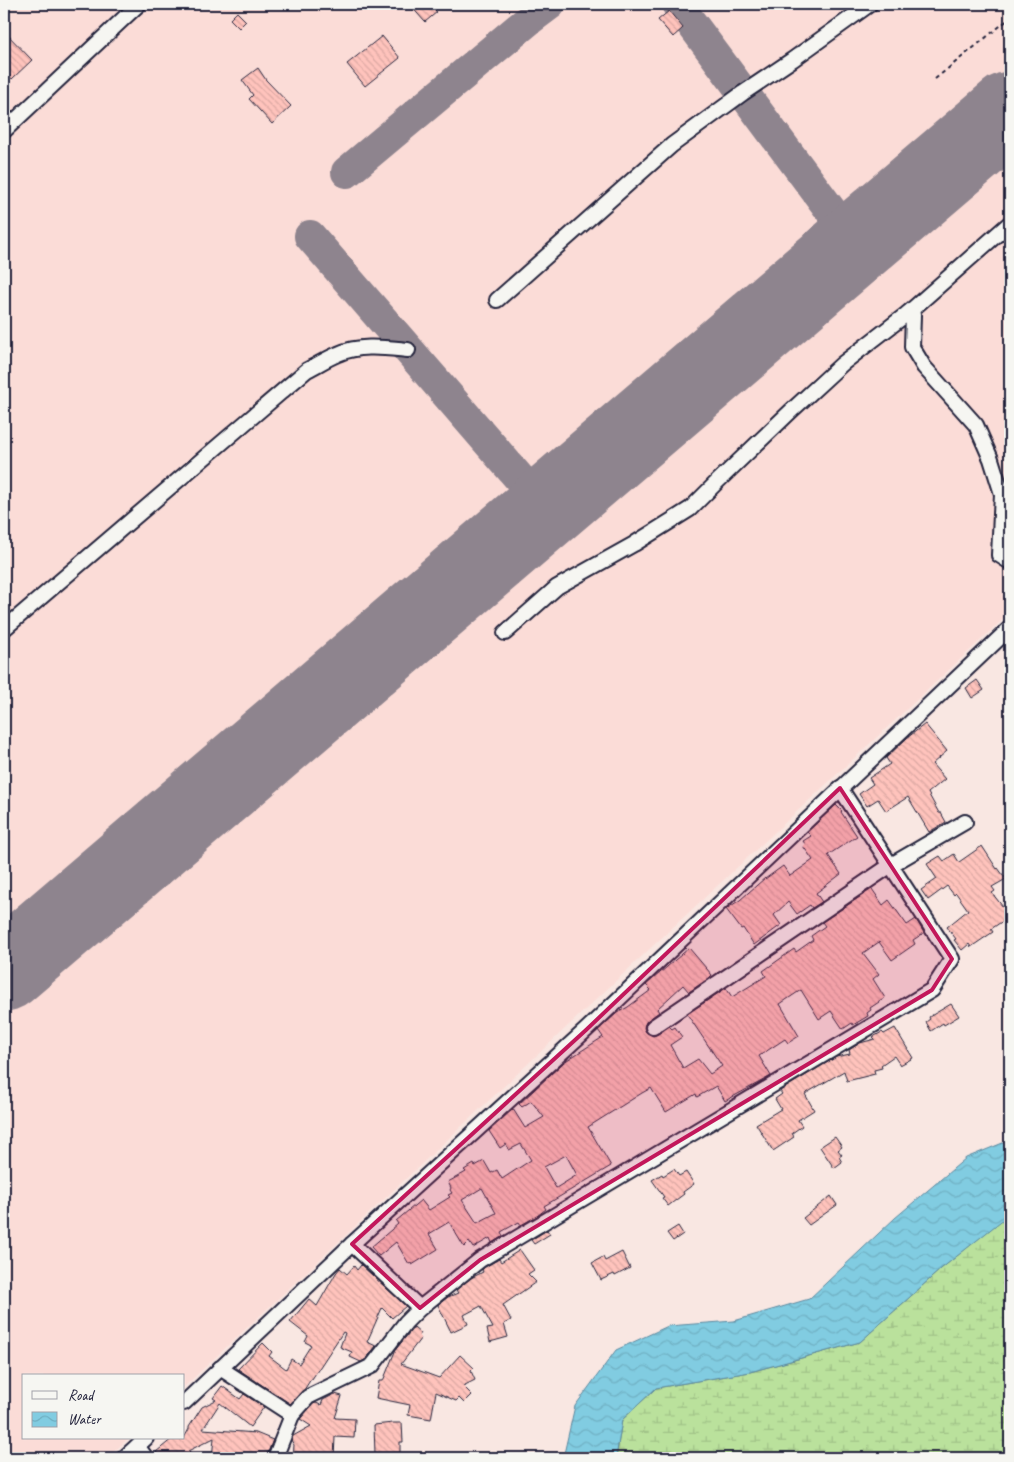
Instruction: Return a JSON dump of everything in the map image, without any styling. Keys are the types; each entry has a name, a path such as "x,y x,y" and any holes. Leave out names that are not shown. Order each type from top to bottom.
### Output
{"street":[{"path":"4,131 140,4"},
{"path":"496,300 672,145 870,4"},
{"path":"505,632 557,587 690,510 724,474 835,371 908,314 1010,224"},
{"path":"908,314 913,315 912,347 924,367 976,425 991,459 1002,494 999,555 1010,562"},
{"path":"4,629 307,370 339,353 353,349 408,350"},
{"path":"185,1402 352,1244 586,1030 1010,628"},
{"path":"275,1458 292,1415 308,1397 372,1366 406,1322 420,1308 480,1260 932,990 952,959 840,788"},
{"path":"653,1027 891,865 964,822"},
{"path":"352,1244 420,1308"},
{"path":"220,1368 292,1415"},
{"path":"124,1458 142,1442 146,1458"}],"path":[{"path":"935,79 1010,18"}],"highlighted area":[{"path":"840,788 952,959 932,990 480,1260 420,1308 352,1244 586,1030"}],"shaded area":[{"path":"4,4 1010,4 1010,613 185,1386 185,1374 22,1374 22,1440 127,1440 107,1458 4,1458"}],"green space":[{"path":"1009,1214 1010,1458 616,1458 622,1420 656,1388 750,1372 860,1342 942,1268"}],"water":[{"path":"1010,1140 1010,1214 942,1268 860,1342 750,1372 656,1388 622,1420 616,1458 563,1458 575,1406 616,1350 668,1326 734,1321 809,1299 895,1218 966,1158"}],"building":[{"path":"409,4 429,4 437,12 425,22"},
{"path":"669,11 683,28 673,37 658,20"},
{"path":"237,12 246,21 239,28 230,19"},
{"path":"4,31 32,60 12,79 4,70"},
{"path":"382,36 400,58 365,86 347,64"},
{"path":"258,68 266,80 291,106 272,124 249,99 253,95 242,80"},
{"path":"977,680 984,690 972,698 966,688"},
{"path":"925,724 947,751 932,764 945,779 928,793 946,822 929,832 908,797 886,811 878,799 867,806 859,794 873,784 869,778 890,764 886,758"},
{"path":"836,805 842,811 857,836 828,855 841,874 816,893 822,902 812,908 810,905 797,914 788,902 774,915 781,925 754,945 743,928 741,929 726,909 783,866 790,876 813,860 803,846 805,844 803,841 811,836 807,832"},
{"path":"982,846 1006,879 992,887 995,891 992,893 1010,916 991,929 993,932 971,947 969,944 962,950 947,927 968,910 956,893 954,895 947,886 928,900 921,890 937,879 927,864 940,856 944,861 954,854 959,862"},
{"path":"872,889 883,905 889,900 907,925 916,919 924,933 913,940 915,944 892,960 879,942 863,953 879,974 873,979 885,998 870,1008 871,1010 867,1013 868,1016 843,1029 831,1011 819,1019 801,990 780,1004 799,1036 788,1043 785,1039 759,1056 771,1076 725,1101 716,1086 697,1097 696,1094 666,1112 651,1088 642,1093 588,1127 611,1166 544,1206 546,1209 537,1216 521,1225 519,1222 501,1232 503,1236 492,1243 490,1238 473,1248 469,1242 464,1247 449,1222 429,1234 438,1249 412,1265 411,1263 409,1264 396,1242 379,1256 371,1247 398,1224 396,1221 421,1200 429,1210 450,1197 448,1195 452,1193 448,1182 466,1172 464,1170 474,1164 475,1166 484,1161 491,1173 497,1170 502,1179 531,1160 521,1144 509,1150 506,1144 500,1148 489,1131 513,1109 525,1128 544,1117 531,1101 522,1107 519,1104 564,1062 603,1037 598,1030 617,1013 651,990 646,985 689,948 712,975 689,992 683,985 657,1009 659,1012 648,1020 644,1028 646,1032 653,1036 669,1026 672,1029 675,1027 682,1037 670,1045 683,1068 698,1059 710,1074 722,1066 687,1014 726,988 732,997 766,976 763,971 794,949 796,952 813,940 811,936 825,926 822,922","holes":["566,1155 577,1175 556,1188 544,1167","482,1188 496,1213 477,1223 462,1200"]},
{"path":"951,1004 959,1016 931,1031 926,1022 930,1019 929,1017"},
{"path":"895,1028 913,1058 900,1065 894,1056 881,1065 882,1068 874,1070 875,1074 847,1081 844,1071 805,1094 814,1110 798,1120 802,1126 792,1133 794,1137 773,1151 756,1124 781,1109 775,1099 782,1094 780,1091 836,1057 850,1054 849,1050 860,1043 875,1039 873,1037"},
{"path":"835,1137 842,1147 838,1150 842,1155 839,1157 842,1162 834,1168 820,1147"},
{"path":"674,1169 679,1176 686,1172 694,1184 668,1206 652,1180"},
{"path":"831,1196 837,1205 809,1225 803,1218"},
{"path":"678,1226 683,1234 673,1241 667,1233"},
{"path":"547,1230 550,1234 534,1244 531,1240"},
{"path":"520,1250 534,1270 528,1274 536,1282 503,1305 511,1320 504,1324 508,1337 490,1342 487,1329 493,1328 481,1306 464,1315 468,1324 451,1332 438,1305 448,1297 458,1293 456,1290 471,1278 483,1272 482,1270 485,1267 499,1259 501,1262"},
{"path":"622,1252 630,1268 615,1276 614,1274 601,1280 592,1263 603,1257 605,1261"},
{"path":"361,1265 406,1306 392,1318 382,1308 367,1342 376,1346 366,1359 361,1362 350,1357 352,1352 340,1347 345,1333 343,1332 304,1390 290,1404 238,1369 263,1343 272,1352 269,1356 286,1369 291,1359 299,1364 311,1345 305,1342 308,1336 290,1322 309,1299 317,1306 340,1268 347,1274 354,1266 357,1270"},
{"path":"414,1327 421,1333 419,1336 421,1338 401,1364 439,1378 460,1355 474,1368 471,1371 475,1380 463,1386 472,1395 464,1403 459,1398 456,1401 436,1392 431,1419 408,1415 410,1405 376,1398 379,1381 383,1381 396,1349"},
{"path":"222,1386 240,1399 244,1394 264,1407 250,1427 220,1403 203,1429 256,1433 273,1440 266,1458 212,1458 214,1438 188,1451 195,1458 162,1458 156,1452 171,1440 185,1440 189,1427 202,1407 216,1400 213,1398"},
{"path":"335,1394 342,1396 335,1418 355,1419 354,1438 335,1437 334,1458 293,1458 294,1445 291,1440 293,1436 311,1426 300,1419 313,1404 321,1405 323,1400"},
{"path":"402,1423 403,1442 400,1442 400,1453 375,1454 374,1425"}],"taxiway":[{"path":"347,172 550,4"},
{"path":"677,4 855,243"},
{"path":"310,236 546,509"}],"runway":[{"path":"4,971 1010,112"}]}
